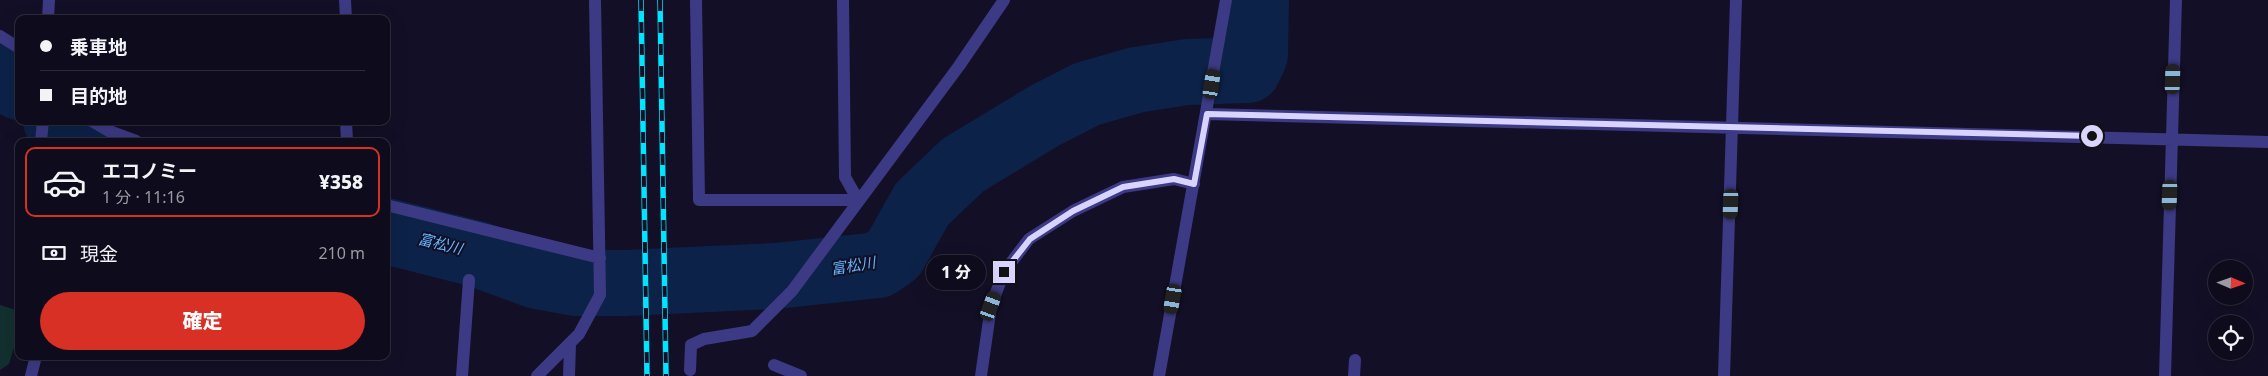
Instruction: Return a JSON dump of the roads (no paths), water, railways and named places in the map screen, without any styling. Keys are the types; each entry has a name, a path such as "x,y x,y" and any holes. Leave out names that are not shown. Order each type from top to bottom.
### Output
{"street":[{"path":"48,15 49,0"},
{"path":"346,0 346,15"},
{"path":"537,376 579,334 600,295 595,0"},
{"path":"696,0 699,200 858,200"},
{"path":"843,0 845,177 858,200"},
{"path":"690,370 691,345 704,339 752,331 792,291 959,66 1004,0"},
{"path":"1159,376 1226,0"},
{"path":"1724,376 1736,0"},
{"path":"2165,376 2176,0"},
{"path":"0,36 15,44"},
{"path":"1207,114 2268,142"},
{"path":"98,125 108,131 128,138"},
{"path":"346,125 347,138"},
{"path":"981,376 991,306 1004,272 1030,239 1073,211 1123,187 1174,179 1194,184"},
{"path":"390,205 600,258"},
{"path":"462,376 469,280"},
{"path":"569,376 570,344"},
{"path":"31,376 35,360"},
{"path":"1354,376 1355,360"},
{"path":"774,364 801,376"}],"waterway":[{"name":"富松川","path":"390,232 477,254 537,276 576,283 625,283 776,276 878,265 894,254 922,204 963,165 1044,116 1087,94 1136,80 1187,72 1248,70 1255,55 1256,0"},
{"name":"富松川","path":"0,69 15,83"},
{"name":"富松川","path":"61,125 77,138"}],"railway":[{"path":"641,0 647,376"},
{"path":"660,0 666,376"}]}
